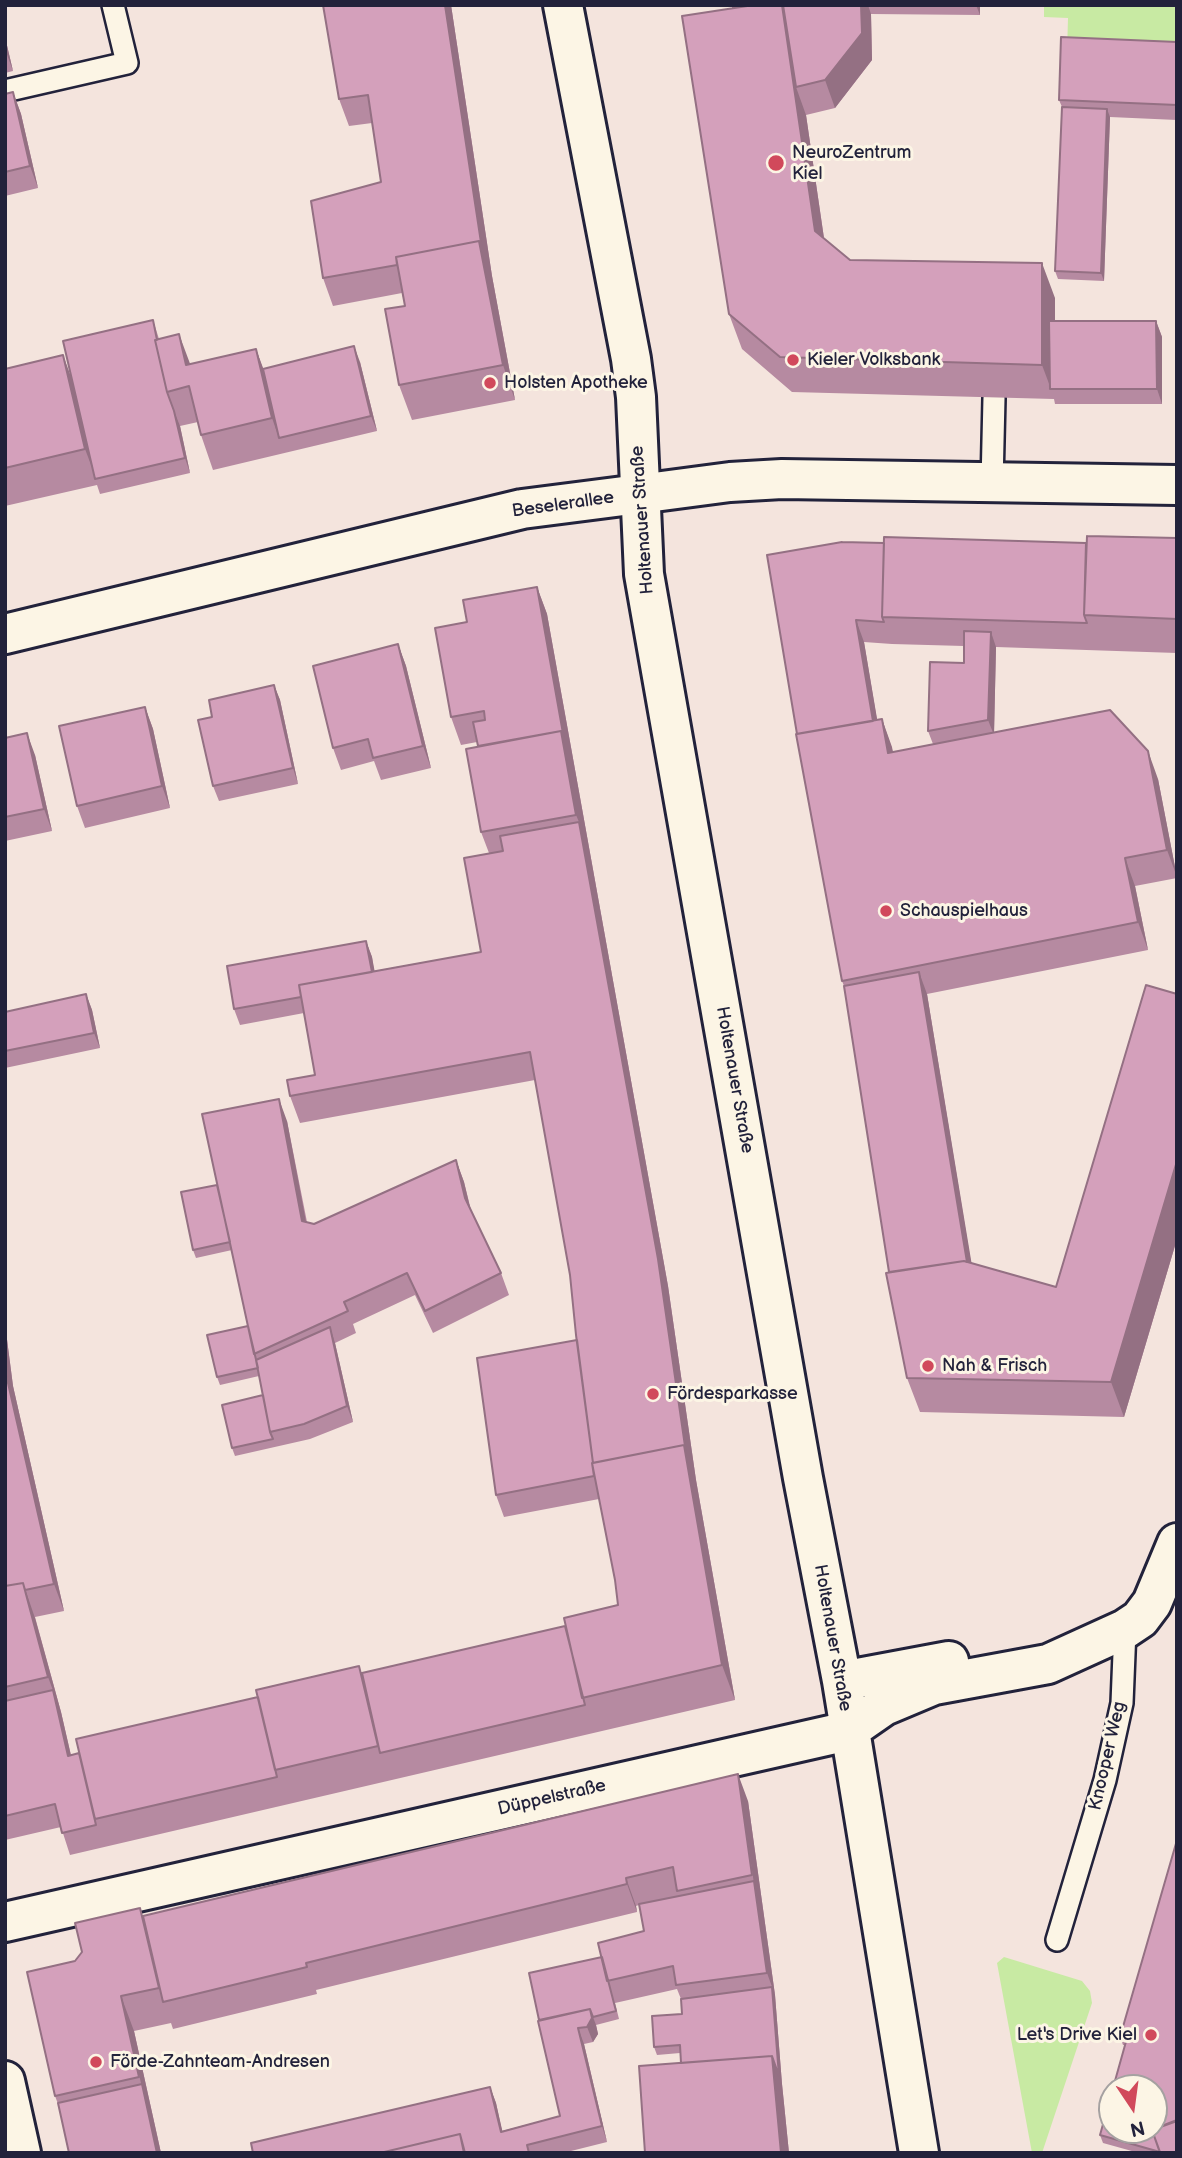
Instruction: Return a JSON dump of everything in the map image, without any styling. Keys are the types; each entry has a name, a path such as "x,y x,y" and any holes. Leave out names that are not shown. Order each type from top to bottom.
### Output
{"main road":[{"name":"Holtenauer Straße","path":"563,5 631,359 636,397 644,574 842,1681 848,1731 919,2153"},
{"name":"Beselerallee","path":"5,634 522,509 730,482 782,479 1177,485"},
{"path":"1125,1629 1140,1619 1152,1603 1168,1595 1177,1543"},
{"name":"Düppelstraße","path":"5,1922 848,1731 884,1706 934,1685 1048,1664 1125,1629"},
{"name":"Düppelstraße","path":"842,1681 1046,1646 1088,1645"},
{"path":"5,2081 21,2153"}],"lane":[{"path":"5,91 127,64 113,5"},
{"path":"992,484 994,398"},
{"name":"Knooper Weg","path":"1057,1940 1105,1780 1122,1703 1125,1629"}],"green space":[{"path":"1044,5 1177,5 1177,57 1067,53 1068,18 1044,17"},
{"path":"1004,1957 1082,1981 1090,1991 1092,2003 1042,2153 1032,2153 997,1963"}],"building":[{"path":"323,5 445,5 482,249 479,241 396,257 397,265 323,278 311,201 381,182 368,95 339,99"},
{"path":"733,5 754,5 733,8"},
{"path":"754,5 782,5 815,231 850,260 1042,263 1042,365 780,357 729,314 682,16"},
{"path":"783,5 861,5 862,33 825,80 796,87"},
{"path":"1061,37 1177,42 1177,105 1059,100"},
{"path":"13,92 30,166 5,172 5,94"},
{"path":"1062,107 1107,109 1101,273 1055,271"},
{"path":"479,241 503,365 399,385 385,309 405,306 396,257"},
{"path":"153,320 167,392 185,458 95,479 63,341"},
{"path":"1049,321 1156,321 1157,389 1050,389"},
{"path":"179,334 186,365 256,349 272,418 201,435 189,386 167,392 155,340"},
{"path":"354,346 371,416 279,438 263,369"},
{"path":"63,355 85,449 5,468 5,369"},
{"path":"1087,536 1177,538 1177,619 1084,615"},
{"path":"884,537 1086,543 1084,615 1087,623 882,617"},
{"path":"842,542 884,543 884,622 856,620 873,721 797,734 767,555"},
{"path":"537,587 564,739 561,731 478,746 473,722 485,720 484,711 451,717 435,628 467,622 463,600"},
{"path":"964,631 991,632 988,720 928,731 930,662 964,663"},
{"path":"398,644 423,746 373,758 368,739 333,748 313,666"},
{"path":"274,685 293,768 213,786 198,720 212,717 209,700"},
{"path":"145,707 162,786 77,806 59,726"},
{"path":"1110,710 1148,751 1167,850 1125,858 1138,922 842,981 796,734 882,719 888,753"},
{"path":"561,731 576,815 481,832 466,749"},
{"path":"27,733 44,809 5,817 5,738"},
{"path":"579,822 658,1259 686,1453 684,1445 593,1463 570,1275 530,1052 290,1096 287,1080 315,1075 299,985 481,952 464,858 503,851 500,836"},
{"path":"366,941 372,972 299,985 301,997 234,1009 227,966"},
{"path":"919,972 967,1262 889,1272 844,986"},
{"path":"1146,985 1177,994 1177,1161 1111,1382 907,1378 886,1273 964,1261 1056,1287"},
{"path":"86,994 94,1033 5,1051 5,1012"},
{"path":"279,1099 302,1221 314,1224 456,1160 465,1198 501,1273 425,1311 407,1273 344,1302 348,1311 254,1354 202,1114"},
{"path":"217,1185 230,1242 193,1250 181,1192"},
{"path":"248,1326 258,1368 217,1377 207,1335"},
{"path":"330,1327 347,1406 304,1424 270,1432 256,1360"},
{"path":"577,1340 594,1476 496,1495 477,1358"},
{"path":"5,1370 54,1584 25,1590 23,1583 5,1586"},
{"path":"263,1395 273,1439 232,1448 222,1405"},
{"path":"684,1445 722,1665 582,1698 564,1618 618,1605 592,1463"},
{"path":"23,1583 48,1677 5,1687 5,1586"},
{"path":"565,1626 585,1705 380,1753 362,1673"},
{"path":"359,1666 378,1746 275,1770 256,1690"},
{"path":"53,1690 68,1756 79,1753 96,1825 62,1833 55,1804 5,1816 5,1701"},
{"path":"258,1697 277,1777 95,1819 76,1739"},
{"path":"738,1774 752,1875 677,1891 673,1867 626,1878 627,1884 306,1963 307,1967 163,2002 143,1916"},
{"path":"1177,1840 1177,2120 1168,2124 1168,2074 1117,2074 1127,2038 1120,2037"},
{"path":"754,1881 767,1973 676,1985 673,1966 607,1981 598,1943 644,1931 639,1904"},
{"name":"Förde-Zahnteam-Andresen","path":"140,1908 159,1988 121,1996 139,2077 55,2096 27,1972 75,1961 82,1952 75,1923"},
{"path":"602,1957 616,2011 593,2017 590,2009 539,2020 529,1973"},
{"path":"772,1987 779,2076 772,2056 681,2063 680,2045 654,2047 652,2016 682,2014 681,1999"},
{"path":"590,2009 592,2018 587,2027 578,2028 602,2126 527,2145 529,2153 465,2153 460,2134 380,2153 253,2153 251,2143 490,2087 501,2132 560,2116 538,2021"},
{"path":"772,2056 781,2153 645,2153 639,2066"},
{"path":"142,2084 157,2153 69,2153 58,2103"},
{"path":"1177,2121 1177,2153 1160,2153 1157,2144 1168,2144 1168,2124"},
{"path":"460,2134 464,2153 380,2153"},
{"path":"1132,2144 1157,2144 1160,2152"}],"place":[{"name":"NeuroZentrum Kiel","path":"776,163"},
{"name":"Kieler Volksbank","path":"793,360"},
{"name":"Holsten Apotheke","path":"490,383"},
{"name":"Schauspielhaus","path":"886,911"},
{"name":"Nah & Frisch","path":"928,1366"},
{"name":"Fördesparkasse","path":"653,1394"},
{"name":"Let's Drive Kiel","path":"1151,2035"},
{"name":"Förde-Zahnteam-Andresen","path":"96,2062"}]}
